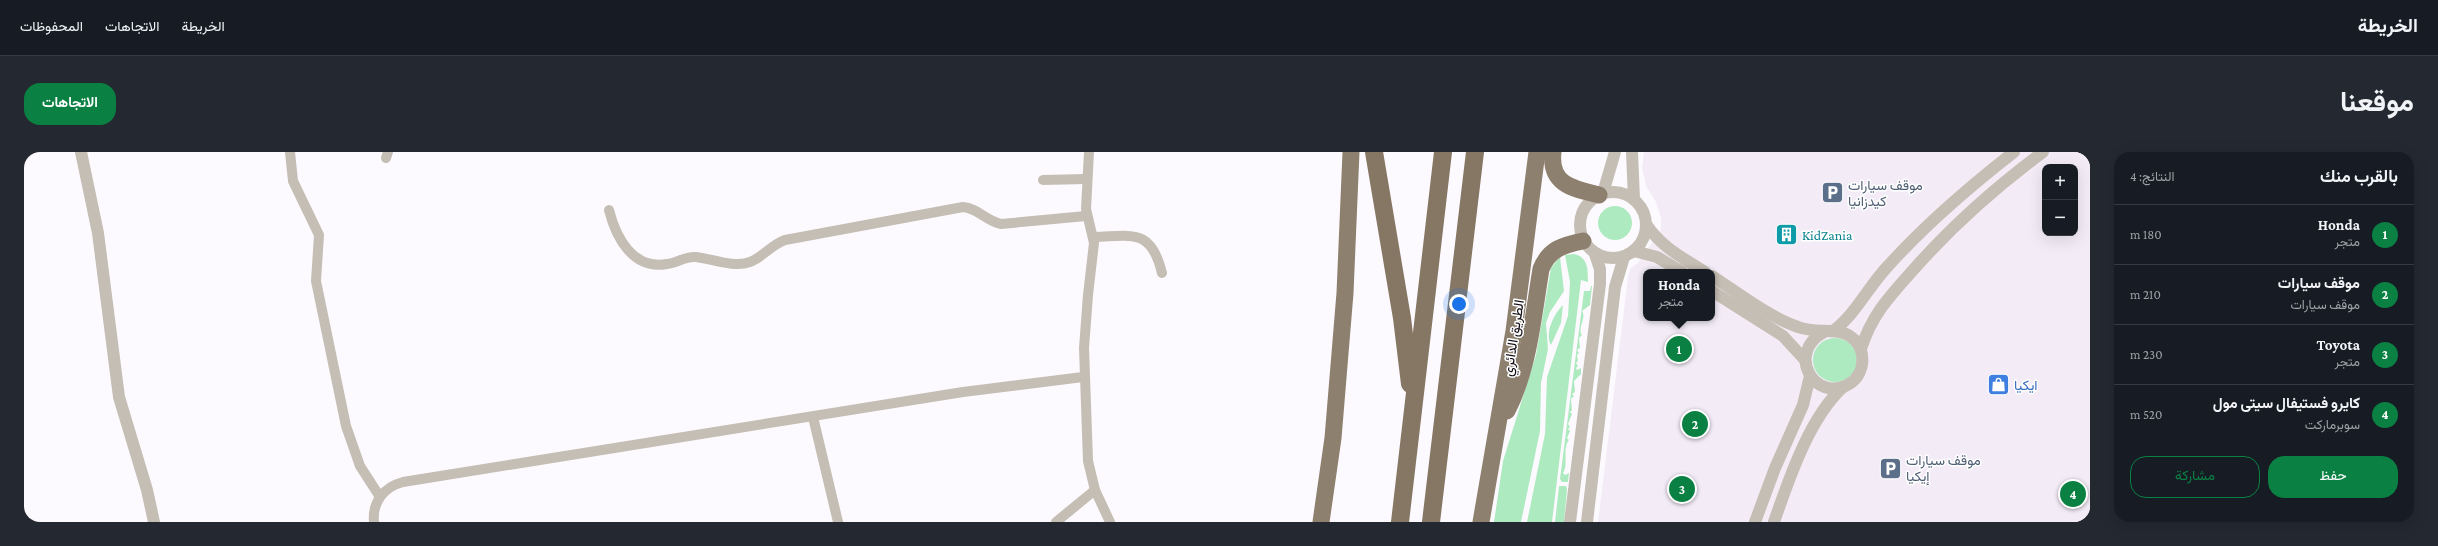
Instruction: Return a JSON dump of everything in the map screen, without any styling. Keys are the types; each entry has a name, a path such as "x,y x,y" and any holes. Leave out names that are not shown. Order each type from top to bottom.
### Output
{"highway":[{"path":"1321,522 1333,438 1345,285 1351,152"},
{"path":"1374,152 1402,318 1414,417"},
{"path":"1400,522 1414,417 1443,152"},
{"path":"1431,522 1475,152"},
{"name":"الطريق الدائري","path":"1481,522 1514,331 1537,152"},
{"path":"1553,152 1553,165 1560,180 1566,185 1601,194"},
{"path":"1498,429 1514,397 1520,379 1544,260 1550,253 1559,247 1583,241"}],"street":[{"path":"81,152 98,233 119,397 148,490 154,522"},
{"path":"290,152 293,181 319,235 316,281 346,426 360,466 380,497"},
{"path":"1089,152 1086,179 1086,216 1094,236 1085,322 1084,377 1088,461 1095,490 1110,522"},
{"path":"1601,194 1615,152"},
{"path":"1632,152 1634,200"},
{"path":"1805,360 1810,343 1828,332 1850,315 1877,278 1932,221 2014,152"},
{"path":"1861,350 1868,330 1878,310 1938,242 1967,212 2043,152"},
{"path":"1044,180 1086,179"},
{"path":"1570,522 1600,284 1600,269 1595,254 1583,241 1580,232 1581,214 1585,206 1601,194 1614,192 1624,194 1634,200 1643,210 1646,224 1644,239 1629,254 1615,287 1587,522"},
{"path":"609,210 615,229 631,254 647,263 660,265 692,257 746,264 756,260 774,245 785,240 963,207 973,208 993,222 1000,224 1086,216"},
{"path":"1646,224 1656,238 1668,249 1700,269"},
{"path":"1094,236 1128,236 1144,240 1156,251 1162,273"},
{"path":"1595,254 1609,258 1629,254 1657,257 1677,269"},
{"path":"1715,278 1790,324 1806,330 1847,334 1853,338 1861,350 1863,358 1860,372 1851,383 1843,387 1822,411 1792,474 1774,522"},
{"path":"1715,293 1783,336 1805,360 1810,376 1803,405 1775,468 1755,522"},
{"path":"1810,376 1821,385 1828,388 1843,387"},
{"path":"374,522 375,507 380,497 393,486 403,482 976,390 1084,377"},
{"path":"813,417 838,522"},
{"path":"1056,522 1095,490"}],"shaded area":[{"path":"1644,152 2090,152 2090,522 1598,522 1628,277 1630,269 1638,263 1661,229 1661,218 1656,202 1646,186 1642,168"}],"green space":[{"path":"1612,206 1618,206 1622,207 1629,213 1632,223 1631,230 1625,237 1618,240 1612,240 1608,239 1601,233 1598,226 1598,220 1599,216 1605,209"},
{"path":"1574,254 1585,261 1588,282 1581,280 1552,522 1527,522 1545,434 1547,377 1568,316 1570,282 1565,255"},
{"path":"1560,257 1564,291 1550,312 1546,323 1548,349 1541,383 1540,431 1521,522 1494,522 1503,461 1536,355 1551,268"},
{"path":"1591,286 1590,305 1582,311 1582,335 1579,338 1580,348 1577,350 1579,353 1577,355 1578,361 1576,363 1578,366 1576,368 1577,370 1581,368 1581,374 1574,381 1575,392 1572,394 1574,396 1571,399 1572,410 1570,412 1572,414 1568,424 1570,427 1568,429 1570,431 1567,438 1569,440 1566,447 1565,470 1563,473 1565,475 1569,473 1568,482 1562,482 1560,479 1584,291 1590,291"},
{"path":"1563,305 1561,323 1551,345 1549,340 1549,329 1553,318"},
{"path":"1835,338 1847,342 1853,348 1857,360 1853,372 1847,378 1835,382 1823,378 1817,372 1813,360 1817,348 1823,342"},
{"path":"1559,486 1566,486 1567,490 1564,522 1555,522"}],"place":[{"name":"موقف سيارات كيدزانيا","path":"1832,193"},
{"name":"KidZania","path":"1786,235"},
{"name":"Honda","path":"1679,349"},
{"name":"ايكيا","path":"1999,385"},
{"name":"موقف سيارات","path":"1695,424"},
{"name":"موقف سيارات إيكيا","path":"1890,468"},
{"name":"Toyota","path":"1682,489"},
{"name":"كايرو فستيفال سيتى مول","path":"2073,494"}]}
